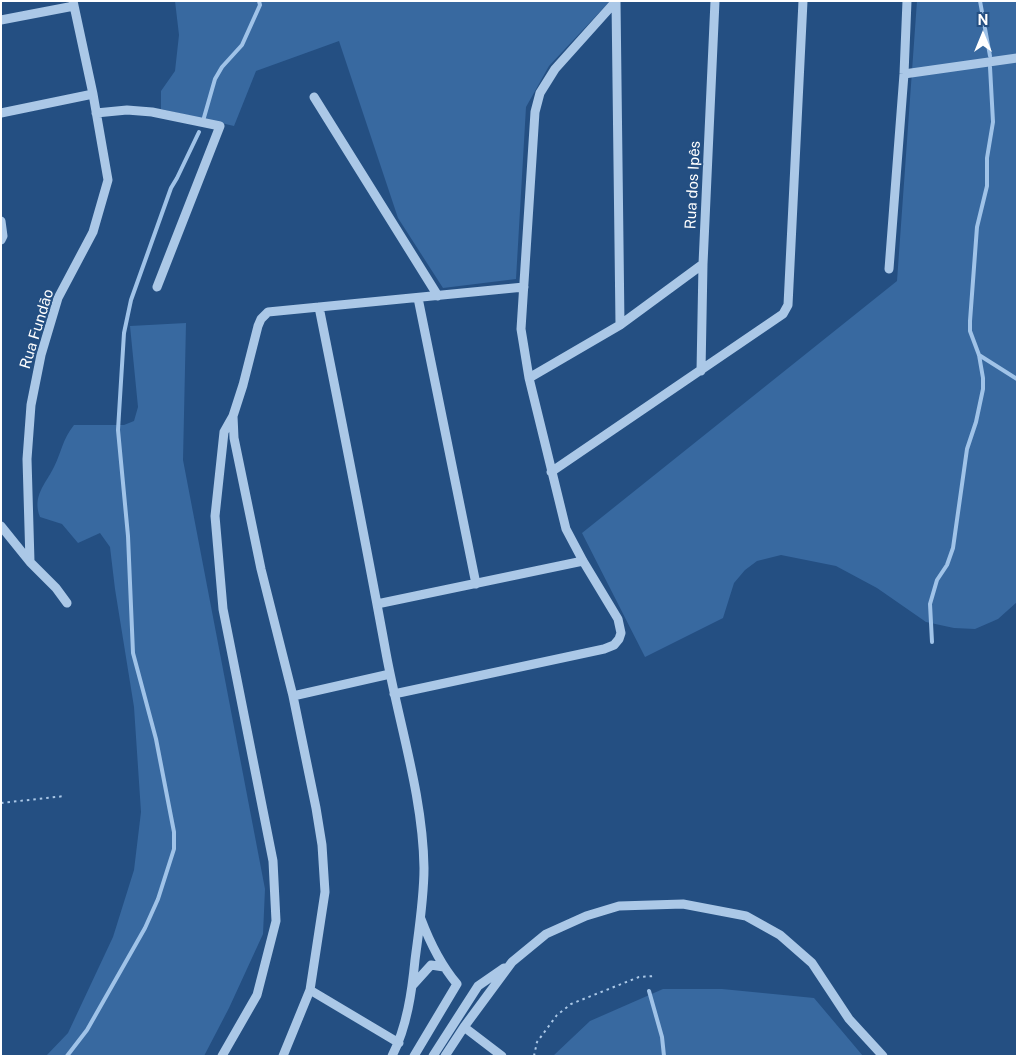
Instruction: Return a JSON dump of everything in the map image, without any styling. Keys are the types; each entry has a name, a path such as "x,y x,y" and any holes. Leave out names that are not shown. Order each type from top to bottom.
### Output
{"street":[{"path":"394,694 604,649 614,645 621,633 618,619 566,529 529,378 521,329 535,112 540,93 555,69 616,1"},
{"path":"616,1 620,324"},
{"name":"Rua dos Ipês","path":"701,370 703,264 714,1"},
{"path":"552,472 783,314 788,305 802,1"},
{"path":"890,269 904,74 907,1"},
{"path":"1,20 73,4"},
{"name":"Rua Fundão","path":"30,562 27,459 31,405 41,355 58,298 93,232 108,180 93,94 73,4"},
{"path":"904,74 1017,58"},
{"path":"1,113 93,94"},
{"path":"314,98 438,296"},
{"path":"96,113 127,110 152,112 220,126 157,288"},
{"path":"1,221 3,236 1,240"},
{"path":"529,378 620,324 703,264"},
{"path":"222,1056 257,995 276,920 273,861 222,609 215,516 224,432 233,416 243,385 254,337 261,319 268,312 524,287"},
{"path":"418,298 476,584"},
{"path":"319,307 390,674 415,792 424,868 412,986 399,1043 392,1056"},
{"path":"233,416 234,438 261,568 293,696 322,845 324,892 310,990 283,1056"},
{"path":"1,526 67,603"},
{"path":"377,604 583,561"},
{"path":"293,696 390,674"},
{"path":"433,1056 478,986 512,962 546,934 586,916 619,906 683,904 746,916 780,935 812,963 849,1019 883,1056"},
{"path":"414,1056 457,984 444,967 420,917"},
{"path":"445,1056 512,962"},
{"path":"412,986 431,965 444,967"},
{"path":"310,990 399,1043"},
{"path":"464,1027 502,1056"}],"path":[{"path":"1,804 65,796"},
{"path":"534,1056 537,1042 557,1015 571,1004 639,977 654,976"}],"shaded area":[{"path":"175,1 610,1 549,66 526,107 516,279 443,288 398,218 339,41 256,71 234,126 161,109 161,91 175,71 179,35"},
{"path":"917,1 1017,1 1017,602 998,619 975,629 954,628 926,622 877,588 836,566 781,555 757,561 745,570 734,583 723,618 645,657 582,533 897,281"},
{"path":"186,323 183,460 265,889 263,934 229,1008 204,1056 46,1056 68,1033 113,937 134,870 141,812 134,707 110,547 100,533 78,543 62,524 40,517 38,510 39,497 74,425 124,425 134,421 138,407 130,326"},
{"path":"663,989 722,989 814,998 863,1056 553,1056 590,1021"}],"waterway":[{"path":"203,121 215,79 222,67 242,45 260,5 259,1"},
{"path":"980,1 990,56"},
{"path":"932,642 930,604 937,580 947,565 953,548 967,449 976,422 983,389 979,355 970,331 970,321 977,227 987,186 987,158 993,122 990,67"},
{"path":"67,1056 87,1030 145,928 158,899 174,849 174,832 156,739 133,653 128,536 118,430 124,333 131,300 171,188 199,132"},
{"path":"979,355 1017,379"},
{"path":"649,991 662,1037 664,1056"}]}
